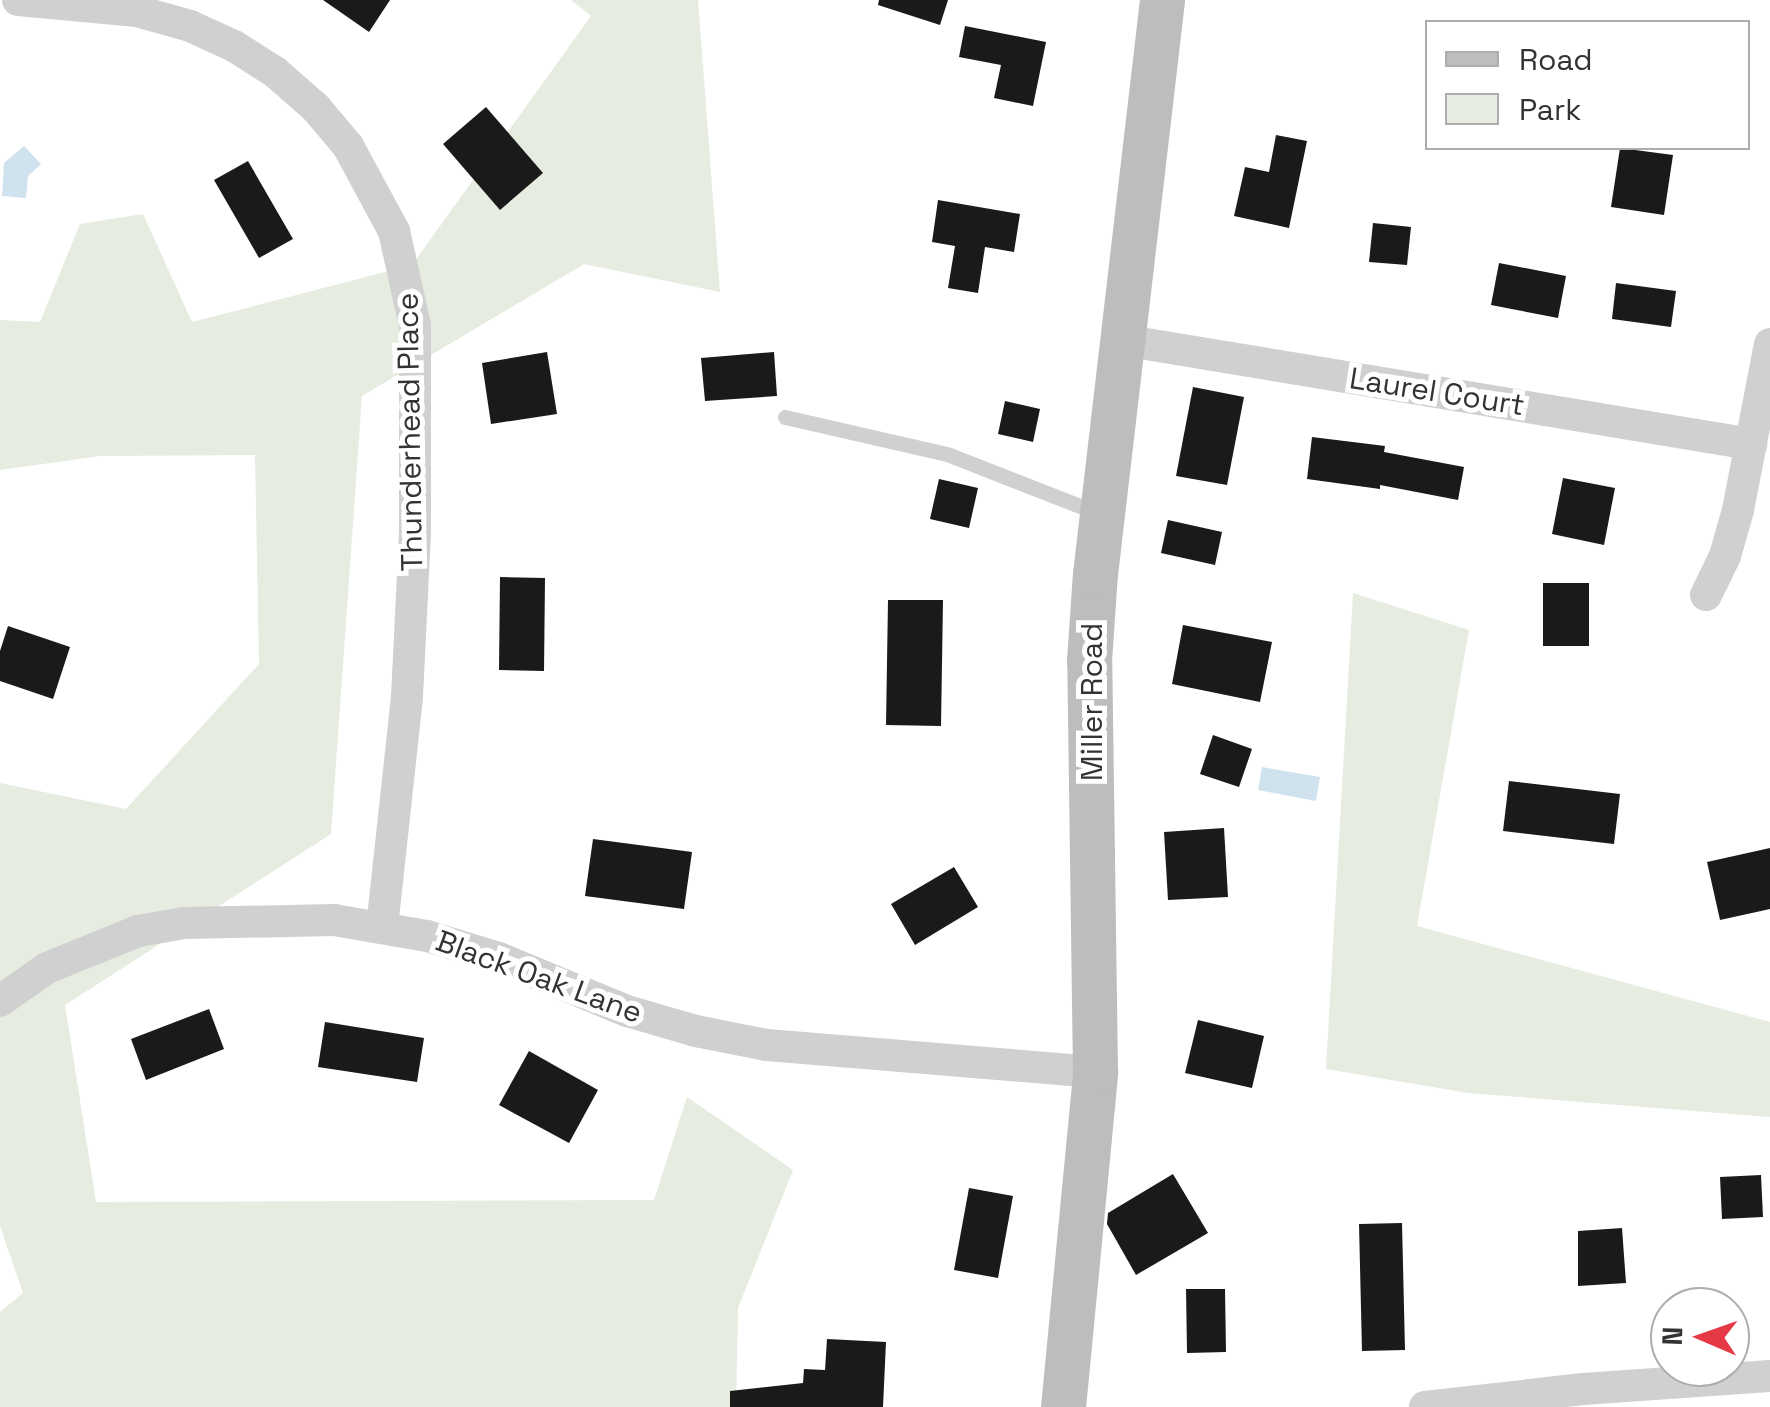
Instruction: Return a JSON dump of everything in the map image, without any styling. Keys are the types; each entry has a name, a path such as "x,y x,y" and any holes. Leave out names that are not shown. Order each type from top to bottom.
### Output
{"street":[{"name":"Thunderhead Place","path":"18,0 137,10 190,26 234,46 275,72 316,108 357,159 394,231 415,326 415,532 407,697 382,926"},
{"name":"Miller Road","path":"1063,1407 1094,1072 1089,661 1162,0"},
{"name":"Laurel Court","path":"1122,340 1752,444"},
{"path":"1706,596 1726,556 1770,344"},
{"name":"Black Oak Lane","path":"0,1001 46,968 88,947 138,930 184,923 334,920 382,926 499,958 627,1011 696,1031 785,1047 1094,1072"},
{"path":"1425,1407 1583,1389 1770,1376"}],"lane":[{"path":"785,418 948,454 1104,516"}],"green space":[{"path":"571,0 698,0 720,292 584,264 362,396 331,834 65,1005 96,1202 654,1200 687,1097 793,1170 738,1308 736,1407 0,1407 0,1312 23,1293 0,1226 0,783 126,809 259,664 255,455 100,456 0,470 0,320 40,322 80,224 143,214 192,322 412,265 591,16"},
{"path":"1353,593 1469,630 1417,926 1770,1022 1770,1117 1468,1093 1326,1069"}],"water":[{"path":"24,146 41,164 28,176 26,198 2,196 4,163"},
{"path":"1262,767 1320,777 1316,801 1258,790"}],"building":[{"path":"323,0 390,0 369,32"},
{"path":"879,0 948,0 940,25 878,5"},
{"path":"965,26 1046,42 1033,106 994,98 1001,65 959,57"},
{"path":"486,107 543,173 500,210 443,144"},
{"path":"1276,135 1307,141 1289,228 1234,216 1245,167 1269,172"},
{"path":"1620,150 1673,155 1664,215 1611,207"},
{"path":"248,161 293,239 259,258 214,180"},
{"path":"938,200 1020,214 1014,252 985,247 978,293 948,288 955,246 932,242"},
{"path":"1373,223 1411,227 1407,265 1369,262"},
{"path":"1499,263 1566,276 1558,318 1491,305"},
{"path":"1616,283 1676,291 1671,327 1612,319"},
{"path":"547,352 557,414 491,424 482,363"},
{"path":"774,352 777,396 705,401 701,358"},
{"path":"1193,387 1244,397 1227,485 1176,476"},
{"path":"1005,401 1040,409 1033,442 998,434"},
{"path":"1312,437 1385,446 1384,452 1464,467 1458,500 1380,485 1380,489 1307,479"},
{"path":"1563,478 1615,488 1604,545 1552,534"},
{"path":"939,479 978,488 969,528 930,519"},
{"path":"1168,520 1222,532 1215,565 1161,553"},
{"path":"500,577 545,578 544,671 499,670"},
{"path":"1543,583 1589,583 1589,646 1543,646"},
{"path":"888,600 943,600 941,726 886,725"},
{"path":"1183,625 1272,642 1260,702 1172,684"},
{"path":"8,626 70,647 53,699 0,681 0,651"},
{"path":"1213,735 1252,749 1239,787 1200,774"},
{"path":"1509,781 1620,794 1614,844 1503,831"},
{"path":"1224,828 1228,897 1168,900 1164,832"},
{"path":"593,839 692,852 684,909 585,896"},
{"path":"1770,848 1770,909 1720,920 1707,862"},
{"path":"954,867 978,907 915,945 891,904"},
{"path":"209,1009 224,1049 146,1080 131,1039"},
{"path":"1198,1020 1264,1036 1252,1088 1185,1073"},
{"path":"325,1022 424,1038 417,1082 318,1067"},
{"path":"529,1051 598,1090 569,1143 499,1105"},
{"path":"1173,1174 1208,1233 1136,1275 1107,1224 1108,1213"},
{"path":"1761,1175 1763,1217 1722,1219 1720,1177"},
{"path":"969,1188 1013,1196 998,1278 954,1270"},
{"path":"1402,1223 1405,1350 1362,1351 1359,1224"},
{"path":"1622,1228 1626,1283 1578,1286 1578,1231"},
{"path":"1186,1289 1225,1289 1226,1352 1187,1353"},
{"path":"827,1339 886,1342 883,1407 730,1407 730,1391 803,1383 804,1369 825,1370"}]}
